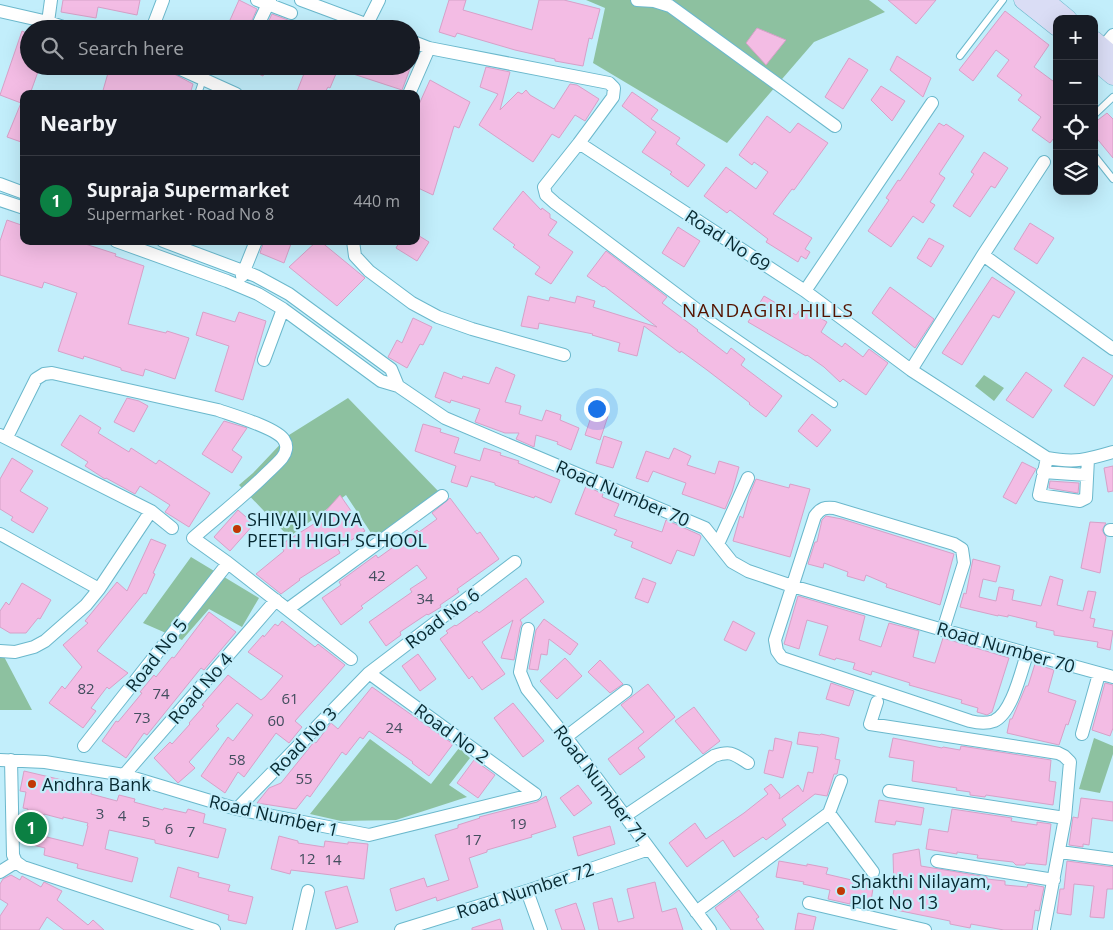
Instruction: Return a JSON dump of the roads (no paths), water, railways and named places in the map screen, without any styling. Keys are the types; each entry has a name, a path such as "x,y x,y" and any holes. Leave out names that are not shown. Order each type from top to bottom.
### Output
{"main road":[{"path":"1023,0 1053,24"},
{"path":"1045,0 1063,15"},
{"path":"1104,48 1113,76"}],"street":[{"path":"48,20 51,0"},
{"path":"155,20 163,0"},
{"path":"259,20 265,1 289,13 293,0"},
{"path":"301,0 356,20"},
{"path":"374,20 379,0"},
{"path":"637,0 654,1 670,6 835,126"},
{"path":"0,11 39,20"},
{"path":"420,44 429,48 609,83 614,88 613,97 544,187 546,195 555,204 696,309"},
{"path":"420,69 429,48"},
{"path":"194,75 227,90"},
{"path":"411,90 417,75"},
{"path":"805,291 932,102"},
{"name":"Road No 69","path":"579,143 805,291 911,370 1047,458 1066,461 1088,459 1113,452"},
{"path":"911,370 1044,162"},
{"path":"0,184 20,191"},
{"path":"0,200 20,207"},
{"path":"127,245 258,294 283,309 381,381 398,386"},
{"name":"Road Number 70","path":"174,245 244,270 289,294 391,369 398,386 445,418 705,528 732,562 748,571 792,586 1113,678"},
{"path":"238,286 254,245"},
{"path":"354,245 355,256 369,271 412,303 438,317 472,329 564,354"},
{"path":"983,255 1113,349"},
{"path":"264,360 283,309"},
{"path":"172,528 151,511 4,436 36,379 44,374 52,373 218,410 242,418 278,434 284,439 286,450 282,457 259,481 193,538 351,659"},
{"path":"1047,458 1039,493 1040,496 1080,501 1086,498 1088,459"},
{"path":"1044,472 1087,475"},
{"path":"718,544 748,478"},
{"path":"288,609 442,496"},
{"path":"943,630 964,562 962,549 954,544 834,508 826,507 819,510 815,516 775,640 777,651 782,658 970,722 983,724 995,721 1009,705 1027,654"},
{"path":"0,651 15,652 34,647 44,641 86,605 99,589 151,511"},
{"path":"0,534 99,589"},
{"name":"Road No 6","path":"369,673 515,562"},
{"name":"Road No 5","path":"84,746 228,563"},
{"name":"Road No 4","path":"124,776 276,600"},
{"name":"Road Number 71","path":"528,629 520,672 528,689 566,736 710,930"},
{"name":"Road No 2","path":"369,673 535,794"},
{"name":"Road No 3","path":"237,809 369,673"},
{"path":"1082,734 1100,674"},
{"path":"566,736 626,691"},
{"path":"877,702 870,724 1058,753 1070,762 1066,818 1044,930 1049,930"},
{"path":"625,816 714,756 724,752 731,752 748,763"},
{"path":"6,760 13,855 16,862 23,867 214,930"},
{"name":"Road Number 1","path":"6,760 45,762 124,776 237,809 369,835 535,794"},
{"path":"696,912 829,814 841,781"},
{"path":"889,791 1066,818"},
{"path":"829,814 873,872"},
{"name":"Road Number 72","path":"401,930 417,928 649,849"},
{"path":"1060,852 1113,859"},
{"path":"937,861 1054,880"},
{"path":"0,872 16,862"},
{"path":"299,930 308,891"},
{"path":"527,891 541,930"},
{"path":"809,903 881,925 925,930"}],"lane":[{"path":"960,56 1004,0"},
{"path":"199,90 203,79"},
{"path":"1098,112 1112,101"},
{"path":"1098,160 1113,179"},
{"path":"696,309 834,404"}],"place":[{"name":"SHIVAJI VIDYA PEETH HIGH SCHOOL","path":"237,529"},
{"name":"Andhra Bank","path":"32,784"},
{"name":"Supraja Supermarket","path":"31,828"},
{"name":"Shakthi Nilayam, Plot No 13","path":"841,891"}],"district":[{"name":"NANDAGIRI HILLS","path":"768,310"}]}
